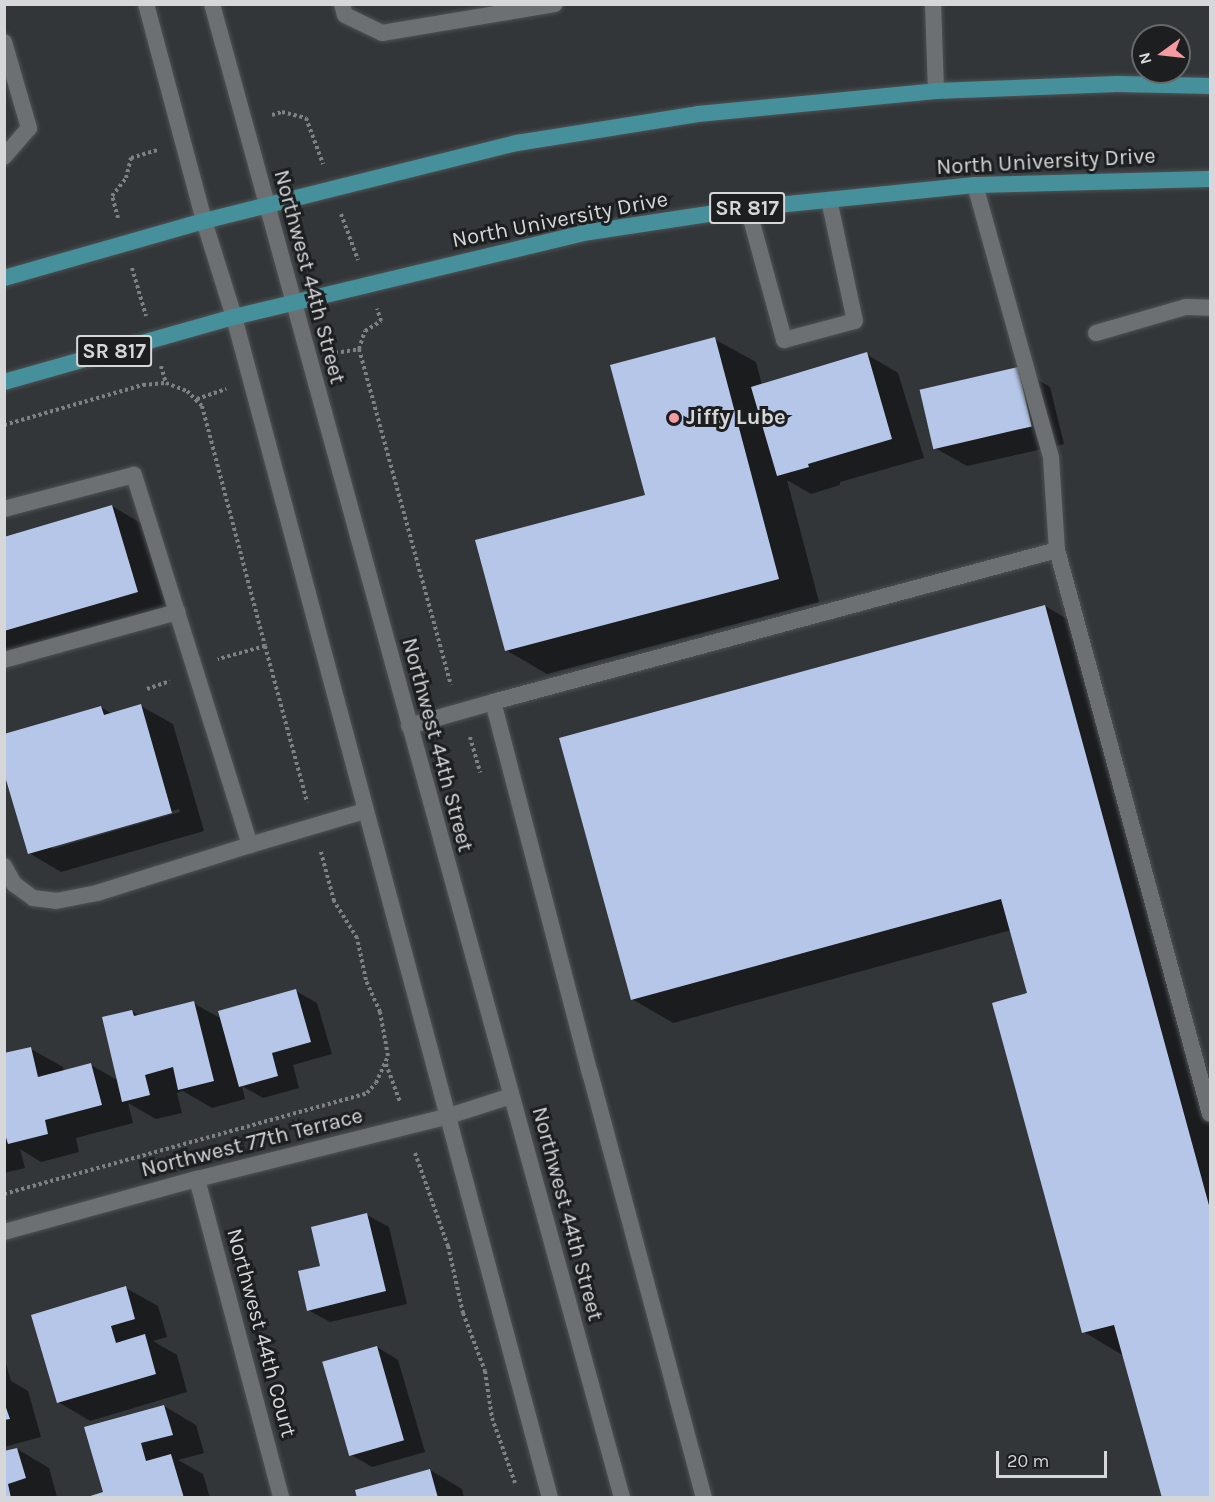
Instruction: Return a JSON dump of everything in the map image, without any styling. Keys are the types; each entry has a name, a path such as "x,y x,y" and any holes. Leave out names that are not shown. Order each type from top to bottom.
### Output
{"main road":[{"path":"4,278 204,221 528,141 698,114 936,91 1117,84 1210,86"},
{"name":"North University Drive","path":"4,382 292,302 583,233 748,208 975,185 1210,179"}],"street":[{"path":"146,4 204,221 234,317 446,1117 550,1497"},
{"name":"Northwest 44th Street","path":"212,4 307,357 622,1497"},
{"path":"342,4 345,15 382,33 555,4"},
{"path":"933,4 936,91"},
{"path":"4,42 29,128 4,157"},
{"path":"975,185 1051,458 1057,550 1210,1114"},
{"path":"748,208 784,340 855,321 829,200"},
{"path":"1095,333 1186,307 1210,308"},
{"path":"4,509 135,475 249,845"},
{"path":"409,726 1057,550"},
{"path":"4,660 177,612"},
{"path":"493,702 592,1084 704,1497"},
{"path":"4,866 14,884 33,898 56,901 97,893 249,845 365,812"},
{"name":"Northwest 77th Terrace","path":"4,1232 197,1179 446,1117 511,1096"},
{"name":"Northwest 44th Court","path":"197,1179 282,1497"}],"path":[{"path":"307,357 359,349 447,675 463,710 482,778"},
{"path":"4,1194 368,1093 386,1064 388,1056 380,1012 366,980 357,938 334,901 202,406 197,399 251,381"},
{"path":"4,426 143,385 166,383"},
{"path":"147,689 214,660 265,646"},
{"path":"386,1064 408,1126 419,1171 428,1184 448,1246 463,1313 485,1371 492,1418 516,1487"}],"building":[{"path":"715,337 779,579 505,651 475,540 645,495 610,365"},
{"path":"867,352 892,439 808,464 809,467 777,476 751,387"},
{"path":"1018,367 1032,426 933,449 920,390"},
{"path":"112,505 138,592 4,631 4,537"},
{"path":"1045,605 1210,1209 1210,1498 1162,1498 1114,1325 1082,1333 992,1003 1027,993 1001,899 631,1000 559,738"},
{"path":"141,704 172,813 28,854 4,773 4,734 101,706 104,715"},
{"path":"296,989 311,1042 272,1053 278,1076 239,1087 218,1011"},
{"path":"194,1001 214,1081 178,1090 173,1067 145,1075 150,1095 122,1102 102,1017 132,1010 134,1016"},
{"path":"31,1047 38,1077 91,1063 102,1105 45,1120 48,1134 8,1144 4,1131 4,1053"},
{"path":"367,1213 386,1291 307,1311 298,1271 320,1266 311,1227"},
{"path":"126,1286 135,1319 111,1326 116,1343 145,1334 156,1374 57,1403 31,1315"},
{"path":"377,1346 404,1440 349,1456 322,1362"},
{"path":"4,1402 10,1419 4,1420"},
{"path":"164,1405 173,1435 141,1443 146,1461 171,1454 184,1498 84,1498 103,1492 84,1427"},
{"path":"17,1448 26,1478 8,1484 11,1498 4,1498 4,1451"},
{"path":"430,1469 438,1498 357,1498 355,1490"}],"place":[{"name":"Jiffy Lube","path":"674,418"}]}
